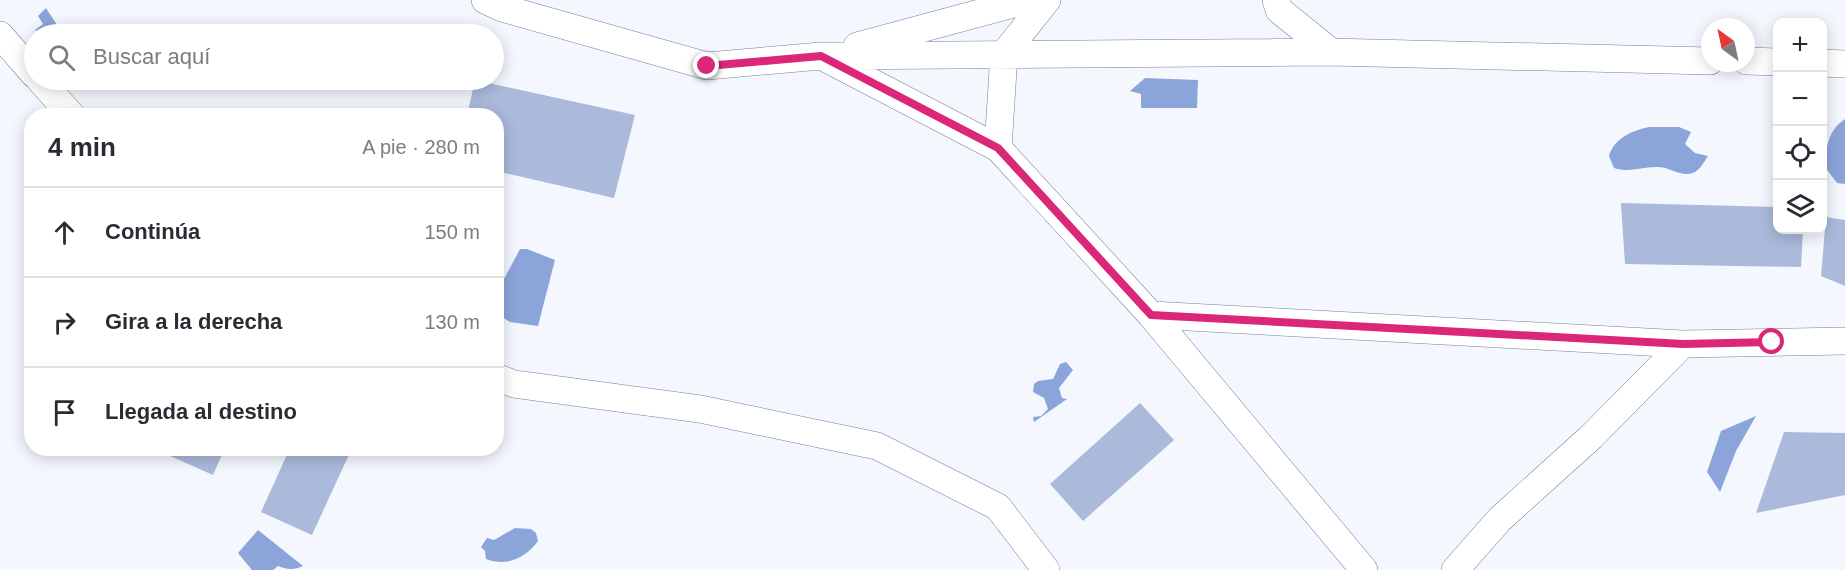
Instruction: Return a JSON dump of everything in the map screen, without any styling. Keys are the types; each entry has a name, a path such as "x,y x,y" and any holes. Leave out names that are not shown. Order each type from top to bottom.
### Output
{"street":[{"path":"485,0 502,8 707,66 821,56 1004,54 1331,52 1701,60"},
{"path":"821,56 1028,0"},
{"path":"998,148 1004,54 1047,0"},
{"path":"1276,0 1279,10 1331,52"},
{"path":"0,35 24,63"},
{"path":"821,56 998,148 1151,315 1364,570"},
{"path":"1755,61 1773,62"},
{"path":"1827,63 1845,64"},
{"path":"49,90 65,108"},
{"path":"1151,315 1683,344 1845,341"},
{"path":"1455,570 1500,519 1592,436 1683,344"},
{"path":"504,380 514,384 700,409 877,446 998,507 1046,570"}],"water":[{"path":"46,8 56,24 43,24 38,16"},
{"path":"1145,78 1198,80 1197,108 1141,108 1141,94 1130,91"},
{"path":"1845,119 1845,184 1837,183 1827,170 1829,140 1839,123"},
{"path":"1650,127 1679,127 1691,132 1685,144 1695,153 1708,156 1702,166 1688,174 1661,167 1630,170 1614,168 1609,156 1615,144 1637,130"},
{"path":"520,249 527,249 555,260 538,326 510,322 504,318 504,279"},
{"path":"1066,362 1073,370 1059,388 1062,398 1067,399 1034,422 1033,417 1041,416 1048,409 1044,398 1033,392 1034,384 1038,381 1053,379 1060,364"},
{"path":"1756,416 1736,451 1720,492 1707,472 1721,431"},
{"path":"515,528 531,529 536,533 538,541 528,552 515,559 501,562 486,559 485,551 481,547 487,538 494,540"},
{"path":"258,530 303,566 294,569 278,566 273,570 252,570 238,553"}],"building":[{"path":"504,86 635,115 614,198 504,173 504,108 469,108 473,90 504,90"},
{"path":"1621,203 1773,207 1773,234 1803,234 1801,267 1625,264"},
{"path":"1827,217 1845,220 1845,286 1821,276"},
{"path":"1140,403 1174,440 1083,521 1050,484"},
{"path":"1784,432 1845,433 1845,495 1756,513"},
{"path":"170,456 221,456 213,475"},
{"path":"286,456 348,456 312,535 261,512"}],"route":[{"path":"707,66 821,56 998,148 1151,315 1683,344 1772,342"}]}
